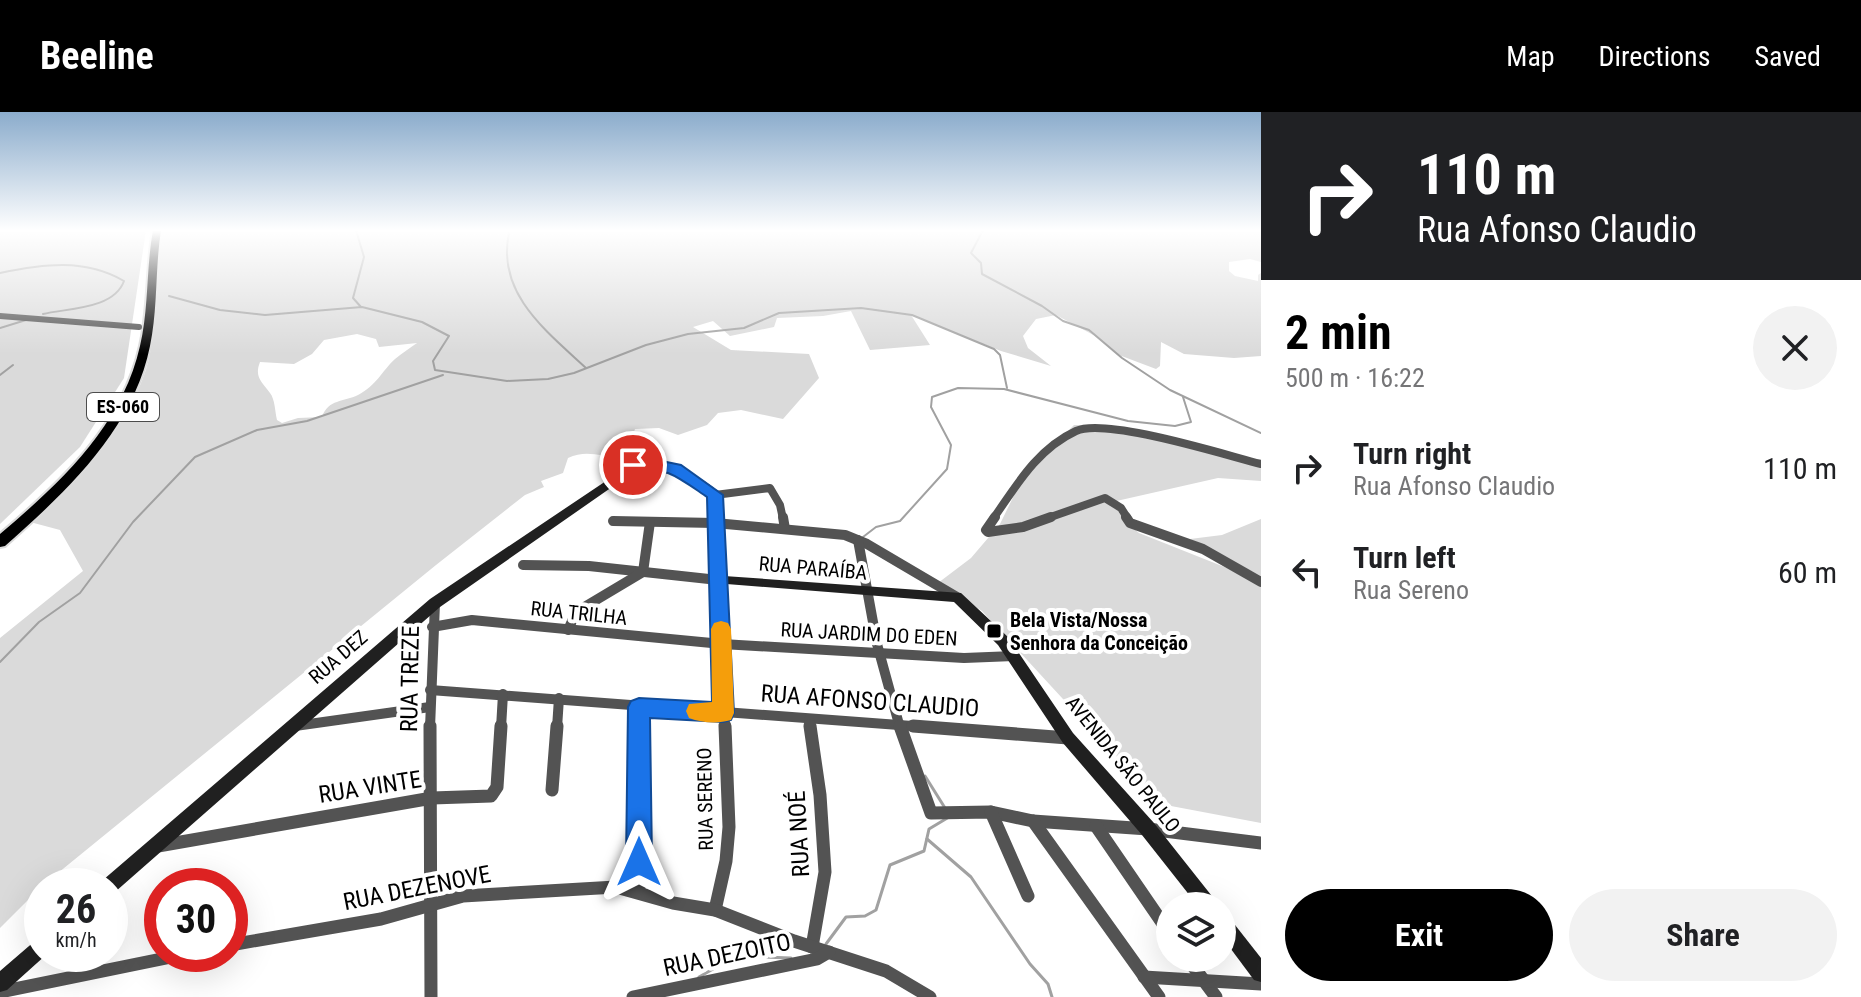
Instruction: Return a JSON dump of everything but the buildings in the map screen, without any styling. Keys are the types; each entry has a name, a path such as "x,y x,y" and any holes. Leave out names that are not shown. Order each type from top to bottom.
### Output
{"main road":[{"name":"ES-060","path":"0,533 57,479 104,423 130,374 146,271"},
{"name":"ES-060","path":"0,542 77,469 103,437 128,398 146,343 153,271"}],"street":[{"path":"0,316 139,327"},
{"path":"1261,464 1121,430 1084,429 1069,433 1039,455 1022,474 986,530 1023,527 1107,498 1121,508 1130,523 1203,549 1261,582"},
{"name":"RUA DEZ","path":"128,869 435,603 612,482 621,484 629,481 632,474 626,469 643,463 667,466 715,495"},
{"path":"715,495 770,487 780,505 785,529"},
{"name":"RUA SERENO","path":"715,495 728,843 715,910"},
{"name":"AVENIDA SÃO PAULO","path":"613,521 715,523 829,532 858,540 957,597 988,625 1014,656 1068,738 1148,829 1198,892"},
{"path":"568,630 576,612 643,572 650,522"},
{"path":"858,540 878,652 898,725 931,813 991,812 1033,821 1148,829 1261,843"},
{"name":"RUA PARAÍBA","path":"523,565 589,566 866,593 957,597"},
{"name":"RUA TREZE","path":"431,997 430,690 435,603"},
{"name":"RUA TRILHA","path":"432,627 472,620 722,644"},
{"name":"RUA JARDIM DO EDEN","path":"722,644 964,658 1014,656"},
{"name":"RUA AFONSO CLAUDIO","path":"430,690 1068,738"},
{"name":"RUA VINTE","path":"155,846 432,798 494,794 503,694"},
{"path":"552,790 559,698"},
{"path":"292,726 430,707"},
{"path":"639,707 639,892"},
{"name":"RUA NOÉ","path":"809,719 820,795 825,872 812,947"},
{"path":"991,812 1028,896"},
{"path":"1033,821 1159,997"},
{"path":"1096,826 1156,914"},
{"name":"RUA DEZENOVE","path":"248,942 381,919 463,896 616,887 715,910 886,971 930,997"},
{"path":"1236,940 1261,973"},
{"name":"RUA DEZOITO","path":"633,997 670,992 817,959 829,952"},
{"path":"0,983 24,962"},
{"path":"0,992 144,963"},
{"path":"1197,972 1216,997"},
{"path":"1144,977 1261,984"}],"shaded area":[{"path":"0,271 140,271 124,378 80,447 0,524"},
{"path":"155,271 1229,271 1235,276 1258,281 1261,273 1261,356 1234,358 1184,354 1161,342 1160,366 1156,369 1119,355 1099,338 1056,315 1036,319 1023,336 1028,348 1051,366 1001,351 911,315 930,345 870,350 851,311 777,318 774,327 730,336 713,321 693,327 731,350 809,354 819,378 783,419 741,410 718,413 707,425 678,435 659,428 635,429 633,452 625,455 586,454 568,458 563,473 541,481 544,487 525,495 436,565 64,868 24,868 24,904 0,928 0,638 83,571 60,530 30,522 87,465 122,420 145,371 153,318","holes":["357,334 376,339 379,347 417,343 395,359 370,387 358,395 332,404 322,417 298,418 282,423 277,420 272,396 258,376 260,362 294,364 312,354 324,340"]},
{"path":"1074,425 1110,425 1261,466 1261,481 1218,478 1112,502 1124,520 1139,533 1227,568 1261,586 1261,823 1171,806 1155,799 982,611 938,583 971,558 1000,524 1024,475"},
{"path":"1261,519 1261,576 1190,539 1222,535"}],"waterway":[{"path":"0,273 9,271"},
{"path":"43,314 101,302 111,297 124,281 101,271"},
{"path":"360,271 353,298 361,307"},
{"path":"510,271 517,292 528,309 555,340 586,368"},
{"path":"982,271 1063,321 1089,330 1122,358 1170,390 1261,433"},
{"path":"169,296 220,310 265,315 362,307 422,322 449,336 433,361 435,370 507,381 548,379 574,373 646,345 688,334 744,328 779,313 861,308 912,315 994,349 1000,355 1007,388"},
{"path":"0,328 26,320"},
{"path":"0,375 13,365"},
{"path":"0,662 39,622 80,593 133,522 195,457 257,430 307,421 443,375"},
{"path":"863,537 876,527 900,521 947,469 951,445 931,407 932,397 958,388 1004,389 1128,421 1175,426 1191,422 1183,397"},
{"path":"925,776 945,808"},
{"path":"826,944 846,917 865,916 876,910 890,865 924,851 929,829 949,817"},
{"path":"927,839 971,877 1030,964 1048,984 1052,997"},
{"path":"699,977 736,956 791,958"}],"slow traffic":[{"path":"697,711 723,713 721,629"}],"place":[{"name":"Bela Vista/Nossa Senhora da Conceição","path":"994,631"}],"route":[{"path":"633,465 667,466 715,495 722,644 723,713 639,707 639,862"}]}
